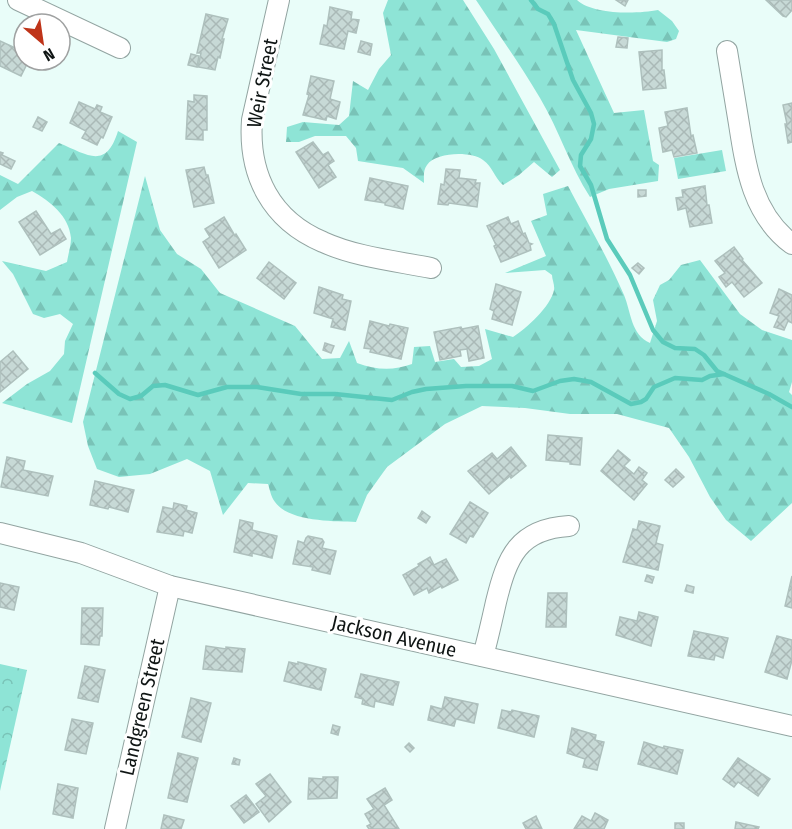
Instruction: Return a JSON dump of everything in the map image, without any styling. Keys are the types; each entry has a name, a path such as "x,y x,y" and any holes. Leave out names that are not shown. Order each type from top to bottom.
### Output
{"street":[{"path":"18,0 120,48"},
{"name":"Weir Street","path":"279,0 251,130 253,160 265,193 284,216 298,228 324,243 431,268"},
{"path":"727,51 749,180 771,224 792,244"},
{"path":"483,656 503,573 514,551 538,532 553,527 569,526"},
{"name":"Jackson Avenue","path":"0,533 81,553 170,586 792,726"},
{"name":"Landgreen Street","path":"115,829 170,586"}],"green space":[{"path":"388,0 463,0 494,49 560,170 552,177 534,162 503,185 483,160 470,155 454,154 431,161 424,171 424,183 403,168 358,161 356,148 346,136 315,136 299,142 286,142 287,127 303,122 339,125 349,116 353,81 368,90 379,69 391,55 383,13"},
{"path":"476,0 577,0 584,5 604,11 627,13 658,10 672,21 679,31 676,39 667,42 576,30 614,113 644,110 653,161 659,165 658,181 609,189 590,197 540,98"},
{"path":"118,131 137,142 72,423 2,403 27,384 50,371 64,354 65,341 73,324 60,314 44,318 33,314 13,274 2,261 46,271 67,262 71,238 67,223 52,204 32,191 17,197 0,210 0,175 18,184 59,143 87,155 102,155 108,151"},
{"path":"722,150 726,171 678,179 674,158"},
{"path":"145,176 160,230 177,254 201,269 220,293 295,326 322,359 340,358 349,341 357,363 384,369 412,364 414,347 430,346 435,362 454,359 461,367 479,366 492,359 485,329 513,337 531,323 552,296 554,288 552,275 545,270 505,273 546,256 531,221 547,215 543,194 568,186 618,281 635,329 644,339 650,343 657,321 653,300 660,285 669,280 681,265 700,260 740,314 762,330 792,340 792,382 789,392 792,395 792,503 751,541 726,520 669,428 617,414 570,414 525,408 482,406 445,424 387,467 367,495 356,522 324,521 290,513 275,502 268,484 248,483 223,515 210,471 187,459 150,474 119,477 97,469 88,446 83,422"},
{"path":"0,664 27,670 0,791"}],"building":[{"path":"616,0 628,0 625,6"},
{"path":"766,0 792,0 792,10 786,17 783,16"},
{"path":"330,7 352,12 351,19 359,20 356,33 348,31 344,49 320,44 324,25 327,26"},
{"path":"206,14 228,19 222,39 224,39 220,58 218,57 215,70 198,67 201,53 197,53"},
{"path":"618,37 628,38 627,48 616,47"},
{"path":"0,41 12,46 12,72 0,66"},
{"path":"361,41 372,44 370,55 358,52"},
{"path":"662,50 662,70 664,70 666,88 643,90 639,52"},
{"path":"191,54 199,56 197,67 188,65"},
{"path":"311,76 334,81 330,99 340,102 336,119 327,116 326,120 303,115 309,95 307,94"},
{"path":"194,95 207,96 207,130 203,130 203,140 186,139 188,101 194,102"},
{"path":"79,102 95,109 97,105 102,107 100,112 112,117 103,138 101,137 97,145 82,138 86,131 70,123"},
{"path":"792,103 792,142 788,143 783,105"},
{"path":"687,108 691,136 693,135 697,153 674,157 672,150 663,152 659,128 668,126 665,112"},
{"path":"38,117 47,122 42,131 33,127"},
{"path":"313,142 323,155 328,152 334,161 328,165 336,177 319,188 296,152"},
{"path":"0,152 15,161 11,169 0,164"},
{"path":"204,167 214,203 194,207 186,170"},
{"path":"446,169 460,170 459,178 476,180 475,183 480,183 477,207 449,203 448,205 438,204"},
{"path":"370,178 408,186 403,209 365,200"},
{"path":"705,186 712,223 690,227 686,208 678,210 676,198 683,197 682,190"},
{"path":"638,190 646,190 646,196 638,197"},
{"path":"36,211 51,234 60,229 66,239 40,255 19,222"},
{"path":"224,217 246,250 219,268 203,242 210,237 205,229"},
{"path":"508,217 511,224 518,221 523,234 525,233 529,243 532,244 530,245 531,250 501,262 487,226"},
{"path":"734,247 762,283 744,297 732,282 726,287 719,277 725,273 715,261"},
{"path":"269,262 296,283 284,299 257,278"},
{"path":"638,263 644,268 639,274 632,268"},
{"path":"496,284 521,292 512,325 492,319 494,311 490,309"},
{"path":"319,287 343,295 342,299 351,301 345,330 331,327 333,319 314,313"},
{"path":"779,289 792,295 792,323 788,321 784,330 774,327 779,316 770,313"},
{"path":"370,321 408,328 401,359 370,352 371,349 364,348"},
{"path":"478,326 484,358 469,361 467,349 460,350 461,356 440,360 434,332"},
{"path":"325,343 334,346 331,353 323,350"},
{"path":"13,351 28,369 0,392 0,362"},
{"path":"548,435 582,438 580,465 546,460"},
{"path":"511,447 526,466 489,494 468,471 492,453 497,459"},
{"path":"618,450 630,460 624,466 634,474 639,467 647,473 642,480 647,484 634,500 601,471"},
{"path":"7,457 25,461 23,470 53,476 48,496 1,487"},
{"path":"676,469 684,477 673,487 665,480"},
{"path":"95,481 134,490 128,512 90,505"},
{"path":"470,502 488,513 473,537 470,536 466,543 450,534"},
{"path":"174,503 187,506 186,510 197,513 192,533 184,531 183,536 157,532 163,507 173,509"},
{"path":"422,511 430,517 426,523 418,518"},
{"path":"240,520 253,523 252,530 277,536 272,558 252,553 252,556 234,552"},
{"path":"639,521 660,526 656,543 663,545 658,570 623,562 633,529 637,530"},
{"path":"308,536 322,539 324,542 322,548 336,551 330,574 312,570 313,567 293,564 298,541 304,543"},
{"path":"430,557 434,565 446,559 458,580 429,593 427,588 414,595 403,575"},
{"path":"647,575 654,577 652,583 645,581"},
{"path":"792,576 792,608 785,606"},
{"path":"0,583 19,587 14,610 0,607"},
{"path":"687,585 694,587 693,593 685,591"},
{"path":"548,593 567,593 566,627 546,627"},
{"path":"82,608 103,608 102,636 100,636 99,645 81,644"},
{"path":"639,612 658,617 651,646 616,635 620,617 637,621"},
{"path":"694,631 728,638 723,658 715,655 714,660 688,656"},
{"path":"777,636 792,640 792,660 787,679 765,672"},
{"path":"206,646 245,649 242,672 203,669"},
{"path":"289,662 326,669 321,690 284,681"},
{"path":"85,666 105,670 98,702 78,698"},
{"path":"361,674 399,682 393,705 375,701 374,707 362,704 363,699 355,697"},
{"path":"445,697 478,704 474,723 456,719 454,726 428,720 431,706 442,709"},
{"path":"191,698 211,703 201,742 182,737"},
{"path":"502,710 539,716 534,737 498,728"},
{"path":"72,719 93,723 86,754 65,750"},
{"path":"333,725 340,727 338,735 331,733"},
{"path":"572,728 596,735 595,740 604,742 597,770 583,767 585,759 567,753"},
{"path":"644,742 663,748 664,746 683,750 677,774 638,764"},
{"path":"409,743 414,748 410,752 405,747"},
{"path":"178,753 198,758 187,802 168,798"},
{"path":"234,758 240,760 239,765 232,764"},
{"path":"738,758 770,779 758,796 738,782 734,787 723,779"},
{"path":"270,774 291,802 269,822 256,804 266,796 256,784"},
{"path":"323,777 338,777 337,798 308,799 309,778 323,779"},
{"path":"58,784 78,788 73,818 53,814"},
{"path":"385,788 392,800 384,805 399,829 369,829 367,826 371,824 365,814 374,809 367,799"},
{"path":"246,795 259,812 244,823 231,806"},
{"path":"595,813 608,820 604,829 574,829 582,816 591,821"},
{"path":"164,815 184,820 181,829 161,829"},
{"path":"536,816 542,829 526,829 523,823"},
{"path":"736,822 759,827 758,829 735,829"},
{"path":"675,823 684,823 684,829 675,829"}],"waterway":[{"path":"531,0 538,9 548,14 554,24 573,80 591,113 594,124 591,139 581,155 580,166 591,185 607,239 630,275 653,330 663,342 675,348 695,349 704,355 717,371 792,407"},
{"path":"95,373 119,394 130,399 141,396 153,386 165,385 198,395 227,387 257,387 301,394 335,394 392,400 426,389 466,386 512,386 533,391 560,381 574,379 591,382 631,404 641,402 646,399 654,387 675,378 702,380 724,374"}]}
